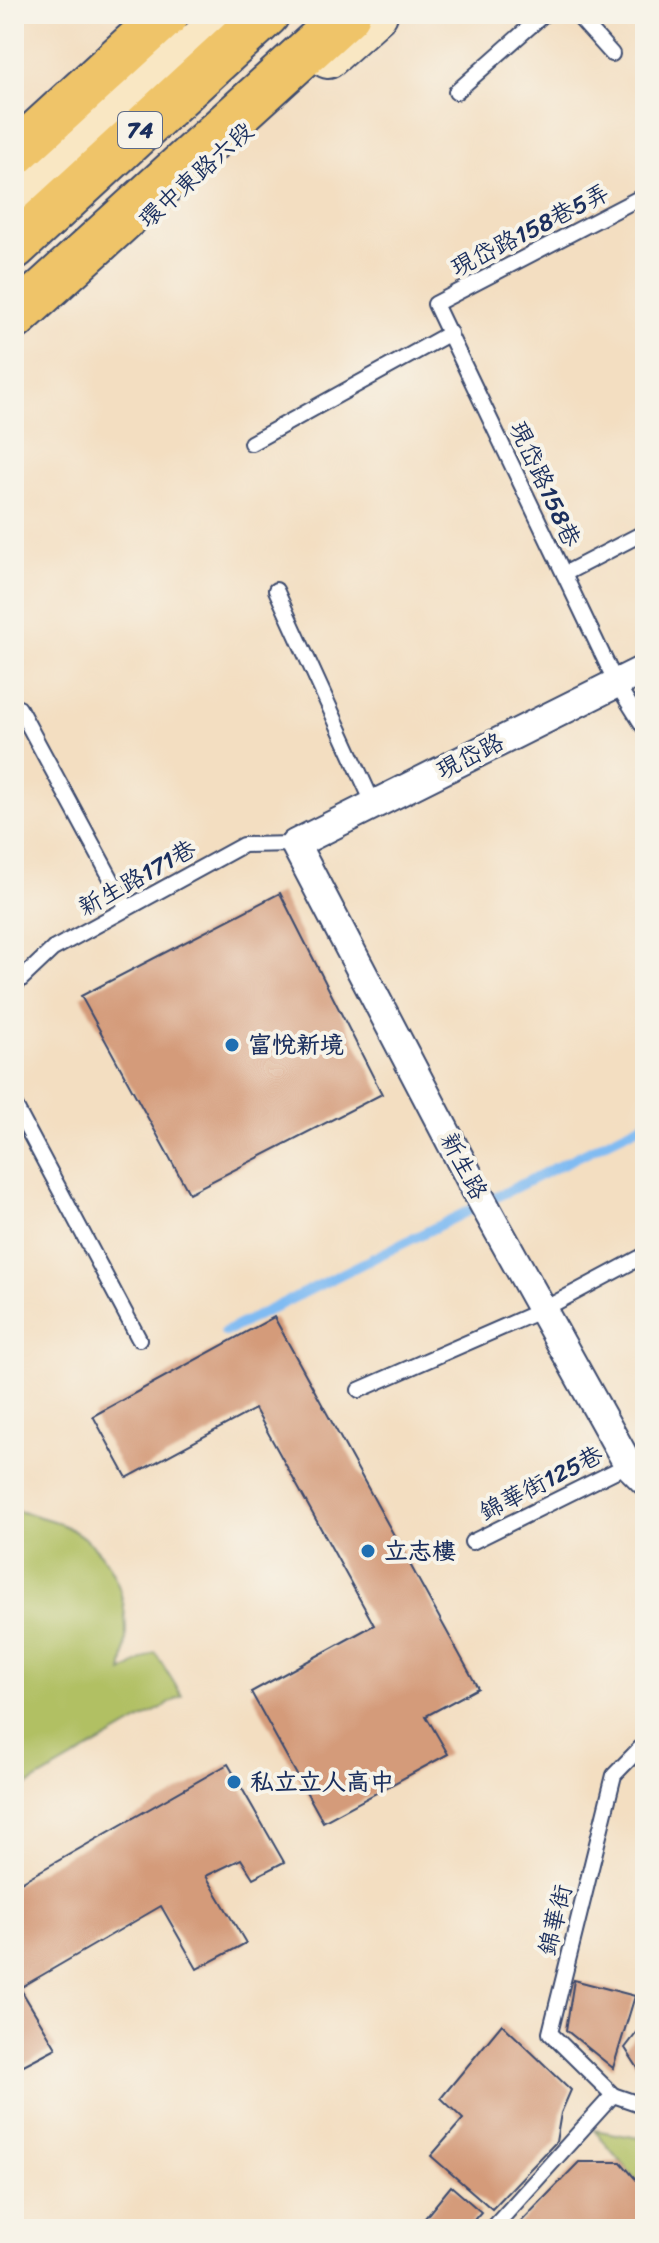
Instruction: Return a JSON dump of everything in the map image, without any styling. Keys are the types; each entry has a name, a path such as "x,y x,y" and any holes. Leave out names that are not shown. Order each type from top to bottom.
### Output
{"highway":[{"path":"14,154 167,14"},
{"name":"74","path":"14,247 267,14"},
{"path":"14,318 348,14"}],"street":[{"path":"14,207 229,14"},
{"name":"環中東路六段","path":"14,337 377,14"},
{"name":"現岱路","path":"295,844 645,669"},
{"name":"新生路","path":"295,844 542,1310 639,1467"}],"lane":[{"path":"456,92 544,14"},
{"path":"576,14 612,54"},
{"name":"現岱路158巷5弄","path":"435,304 645,195"},
{"name":"現岱路158巷","path":"435,304 616,683 645,729"},
{"path":"251,443 450,333"},
{"path":"564,574 645,532"},
{"path":"276,590 374,805"},
{"path":"19,708 127,908"},
{"name":"新生路171巷","path":"14,986 53,949 243,845 295,844"},
{"path":"14,1104 139,1339"},
{"path":"359,1390 542,1310 645,1255"},
{"name":"錦華街125巷","path":"472,1542 639,1467"},
{"name":"錦華街","path":"613,2095 550,2033 614,1775 645,1743"},
{"path":"492,2229 613,2095 645,2106"}],"green space":[{"path":"14,1510 56,1522 78,1533 95,1548 118,1584 123,1604 126,1626 122,1672 155,1652 182,1696 14,1793"},
{"path":"594,2130 645,2139 645,2190"}],"building":[{"name":"富悅新境","path":"280,893 382,1094 189,1193 81,996"},
{"name":"立志樓","path":"274,1317 478,1688 426,1716 448,1754 323,1822 251,1692 374,1625 255,1409 127,1478 93,1416"},
{"path":"228,1764 284,1862 253,1878 241,1859 206,1876 246,1943 197,1969 161,1906 20,1988 56,2048 14,2070 14,1886"},
{"path":"574,1980 635,1996 613,2068 566,2030"},
{"path":"645,2022 645,2079 625,2048"},
{"path":"502,2024 571,2090 561,2113 556,2142 492,2209 431,2156 463,2119 441,2098"},
{"path":"579,2162 621,2162 645,2190 645,2218 630,2229 514,2229"},
{"path":"451,2186 481,2212 466,2229 416,2229"}],"waterway":[{"path":"225,1332 645,1123"}],"place":[{"name":"富悅新境","path":"232,1045"},
{"name":"立志樓","path":"368,1551"},
{"name":"私立立人高中","path":"234,1782"}]}
